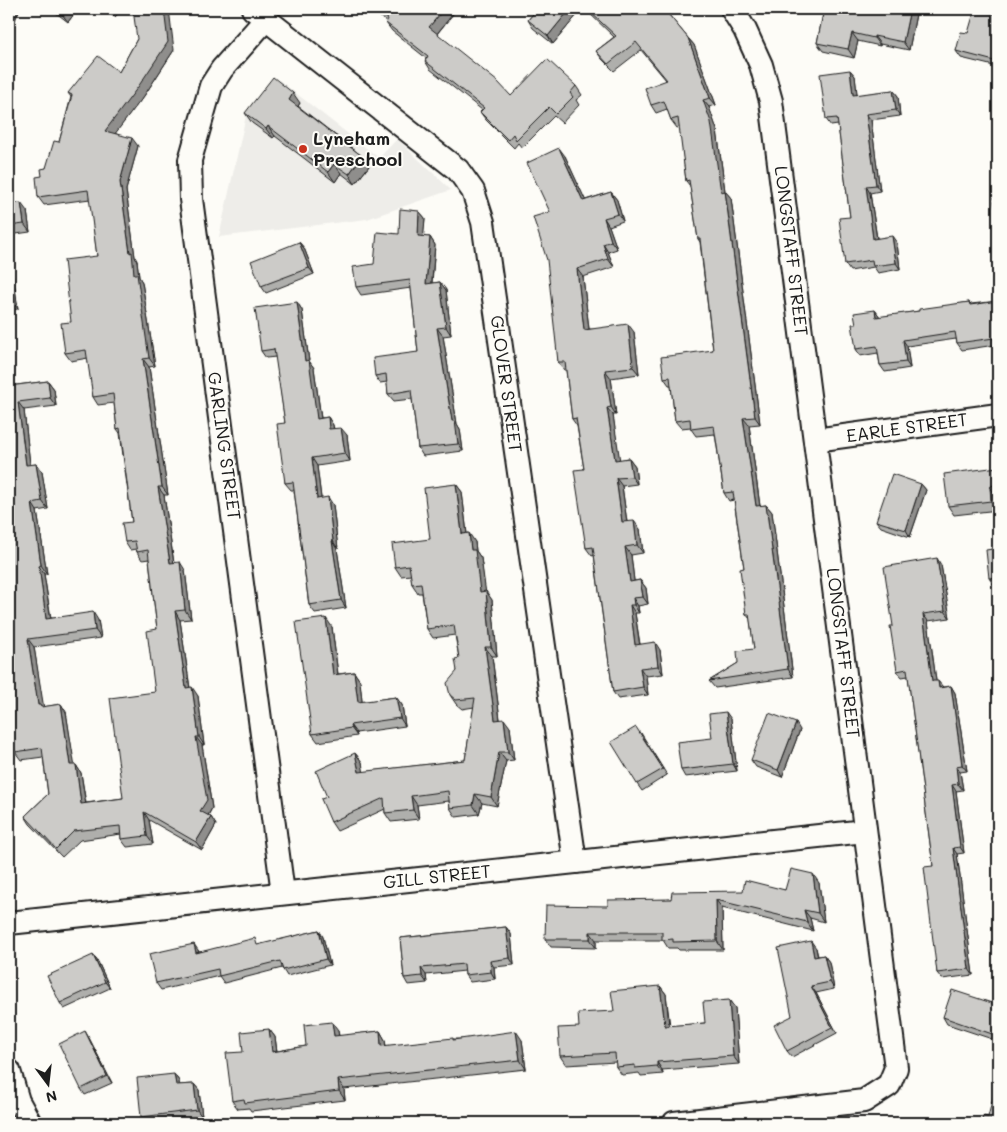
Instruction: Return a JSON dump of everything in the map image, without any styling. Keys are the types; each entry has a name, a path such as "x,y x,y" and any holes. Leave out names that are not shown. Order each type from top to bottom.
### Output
{"street":[{"name":"LONGSTAFF STREET","path":"674,1123 864,1101 889,1084 896,1068 771,101 761,65 745,30 732,9"},
{"name":"GLOVER STREET","path":"260,14 458,170 473,191 483,222 575,862"},
{"name":"GARLING STREET","path":"260,14 211,86 190,160 191,199 283,893"},
{"name":"EARLE STREET","path":"815,440 998,415"},
{"name":"GILL STREET","path":"9,923 866,831"},
{"path":"9,1071 18,1101 30,1123"}],"shaded area":[{"name":"Lyneham Preschool","path":"279,80 379,158 397,139 451,190 367,219 219,237 247,111 251,114"}],"building":[{"path":"56,9 66,9 62,14"},
{"path":"133,9 164,9 168,42 138,87 105,131 132,138 120,182 130,253 132,252 134,274 137,274 149,358 143,359 162,487 158,487 170,563 180,562 185,610 175,611 186,688 192,687 199,737 196,737 207,800 200,811 211,817 196,842 144,812 147,836 121,839 120,826 74,831 56,849 25,816 48,794 42,748 15,752 9,707 9,386 48,381 50,398 18,402 26,465 36,464 42,501 32,503 41,565 39,566 46,619 93,612 95,630 28,639 38,705 41,707 61,704 70,765 76,765 81,804 123,798 110,698 155,692 147,631 157,629 148,550 137,552 135,541 125,542 122,523 132,522 120,428 117,429 113,394 93,397 86,350 65,353 61,323 71,322 64,260 97,256 88,190 38,197 36,177 42,176 41,169 46,168 54,141 59,142 72,95 68,93 98,56 119,72 137,39"},
{"path":"375,9 444,9 429,27 498,82 511,96 547,59 576,86 570,93 573,97 556,114 549,107 516,140 513,134 508,140 480,112 484,108 425,61 428,56 386,23 388,19"},
{"path":"537,9 570,9 548,36 528,20"},
{"path":"587,9 664,9 688,38 710,98 703,100 711,122 721,192 725,191 755,417 743,418 756,506 766,505 788,669 709,681 738,663 737,651 754,649 749,614 746,614 740,569 744,568 733,492 724,493 714,426 691,429 690,419 675,421 670,377 664,378 661,357 713,350 700,239 698,239 689,180 686,181 678,118 671,120 664,101 651,105 645,88 667,80 636,42 608,64 596,51 616,36"},
{"path":"824,9 910,9 903,42 852,33 848,49 817,43"},
{"path":"975,9 998,15 998,62 956,51 961,32 968,33"},
{"path":"850,70 853,95 893,90 896,110 866,114 876,185 866,186 873,239 892,236 896,263 873,266 872,260 845,264 839,218 850,217 837,118 826,119 820,74"},
{"path":"273,77 293,93 289,100 362,156 349,174 334,164 328,172 268,126 266,129 245,113"},
{"path":"559,148 583,201 611,192 618,214 604,218 611,241 603,244 608,259 577,269 584,330 628,324 633,367 605,370 611,407 607,408 615,460 629,458 632,477 616,478 622,522 634,521 637,545 625,547 630,582 640,580 643,597 633,598 634,605 630,605 635,645 655,642 658,666 640,668 643,687 613,692 593,547 586,548 574,470 584,469 576,418 572,419 565,362 558,362 547,260 533,217 550,212 527,163"},
{"path":"998,196 998,228 994,197"},
{"path":"21,203 24,224 9,226 9,204"},
{"path":"400,209 419,211 418,236 430,237 426,284 440,282 446,327 437,328 452,421 455,421 458,444 418,448 411,390 388,394 386,374 375,376 373,358 418,352 410,280 356,287 353,267 374,264 377,232 399,234"},
{"path":"299,242 309,268 261,286 251,261"},
{"path":"9,278 12,301 9,301"},
{"path":"998,301 998,350 996,350 994,338 957,343 955,332 903,340 906,362 880,365 877,346 856,349 852,324 856,324 854,313 875,310 876,317 969,302 970,305"},
{"path":"297,302 305,361 309,360 317,419 328,417 329,429 341,428 345,453 312,458 317,499 328,497 332,541 341,600 309,605 293,482 285,483 277,424 285,423 274,349 261,351 255,308"},
{"path":"998,467 998,482 990,487 991,501 948,506 944,474"},
{"path":"892,474 921,484 906,530 876,521"},
{"path":"456,484 462,534 469,533 471,550 475,550 480,592 486,591 491,647 485,647 495,720 504,719 508,752 499,752 491,797 475,794 473,805 450,808 448,791 411,796 413,810 385,813 384,798 331,822 321,799 327,797 316,771 355,753 359,772 465,760 475,698 456,700 450,695 447,683 457,671 455,659 459,658 454,625 427,629 421,583 412,584 409,565 395,567 392,544 430,539 424,488"},
{"path":"998,548 998,577 989,578 986,550"},
{"path":"937,558 945,611 923,614 932,681 938,681 939,688 951,686 962,765 956,766 958,784 952,785 960,847 953,848 969,969 937,973 924,867 933,866 907,669 897,671 890,626 893,626 884,567"},
{"path":"326,618 333,675 354,672 358,702 396,697 400,718 350,725 351,728 312,734 296,622"},
{"path":"726,712 733,764 681,770 677,742 712,738 709,714"},
{"path":"769,713 796,723 778,770 751,760"},
{"path":"636,727 663,769 637,784 611,742"},
{"path":"791,869 813,874 818,913 804,910 807,922 716,900 717,941 673,942 673,939 662,940 662,932 590,932 590,939 545,939 546,905 608,906 608,900 671,899 672,892 743,891 745,880 785,890"},
{"path":"506,927 510,958 490,961 491,972 465,975 464,964 421,968 422,976 404,978 400,938"},
{"path":"319,930 326,959 283,970 280,961 219,976 218,969 156,983 149,954 194,944 196,953 255,938 257,945"},
{"path":"811,941 814,957 824,955 830,982 811,986 832,1027 787,1051 774,1025 792,1016 778,948"},
{"path":"93,955 105,982 60,1003 47,976"},
{"path":"660,986 665,1026 705,1023 703,1002 729,1000 733,1056 657,1062 657,1066 635,1068 635,1065 616,1067 615,1053 560,1056 558,1028 579,1027 578,1013 614,1011 611,991"},
{"path":"952,990 998,1005 998,1036 943,1017"},
{"path":"332,1022 334,1036 380,1031 381,1046 453,1038 453,1040 516,1031 520,1060 338,1080 339,1091 245,1103 244,1099 232,1101 226,1053 243,1052 241,1032 269,1029 272,1052 306,1046 304,1025"},
{"path":"85,1031 107,1076 81,1089 59,1044"},
{"path":"174,1074 176,1085 194,1084 197,1110 141,1117 137,1078"},
{"path":"998,1078 998,1123 981,1123 983,1116 988,1117"}],"place":[{"name":"Lyneham Preschool","path":"303,149"}]}
